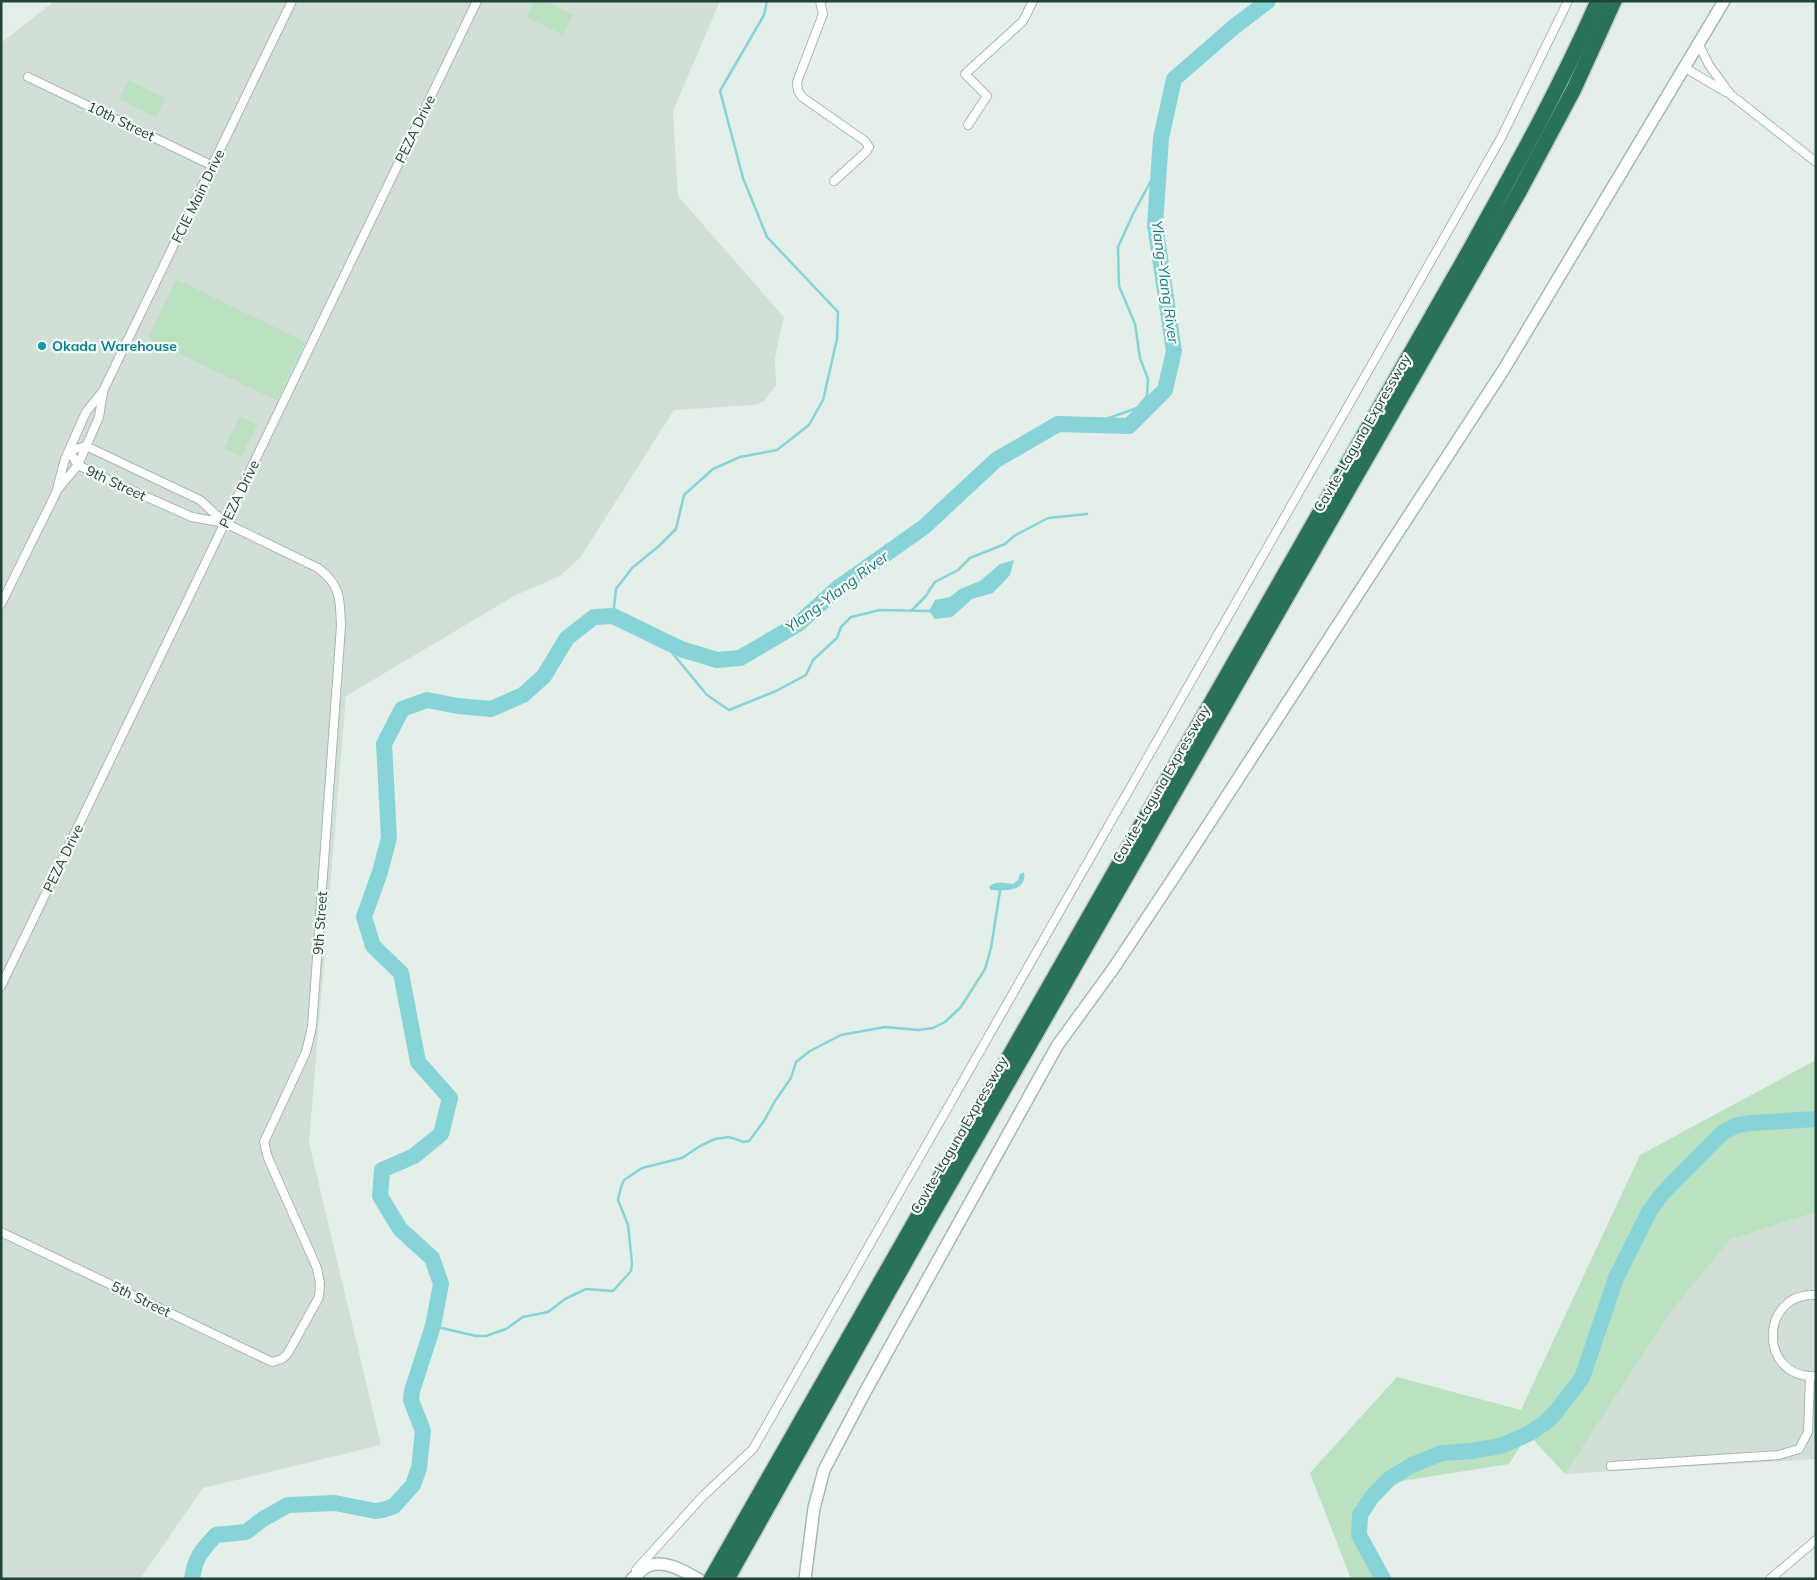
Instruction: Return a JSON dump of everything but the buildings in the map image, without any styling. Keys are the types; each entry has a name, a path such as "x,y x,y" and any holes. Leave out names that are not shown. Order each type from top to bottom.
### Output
{"highway":[{"name":"Cavite–Laguna Expressway","path":"711,1579 1468,253 1556,90 1598,1"},
{"name":"Cavite–Laguna Expressway","path":"727,1579 942,1197 1519,192 1574,90 1614,1"}],"street":[{"name":"FCIE Main Drive","path":"1,604 56,493 65,459 86,412 103,391 292,1"},
{"name":"PEZA Drive","path":"1,986 477,1"},
{"path":"820,1 824,14 797,82 798,91 802,97 865,141 869,147 834,181"},
{"path":"968,125 987,96 965,74 1023,21 1033,1"},
{"path":"628,1579 702,1497 753,1449 1501,138 1568,1"},
{"path":"805,1579 814,1508 824,1470 865,1392 1057,1046 1113,969 1186,859 1504,369 1724,1"},
{"path":"1699,45 1709,64 1730,94"},
{"path":"1685,68 1730,94 1816,162"},
{"name":"10th Street","path":"28,77 213,166"},
{"name":"FCIE Main Drive","path":"56,493 78,465 99,417 103,391"},
{"name":"9th Street","path":"225,523 200,500 86,446 69,451 78,465 192,517 225,523 318,568 337,587 340,598 341,636 312,1027 306,1052 264,1142 268,1158 317,1268 320,1284 319,1297 288,1353 282,1359"},
{"name":"5th Street","path":"1,1232 272,1362 282,1359"},
{"path":"1611,1466 1779,1456 1799,1449 1808,1432 1813,1376 1796,1373 1784,1365 1776,1354 1772,1341 1773,1327 1778,1314 1787,1303 1800,1297 1816,1295"},
{"path":"1770,1579 1816,1540"},
{"path":"632,1579 648,1567 660,1564 694,1576"}],"shaded area":[{"path":"51,1 720,1 673,111 678,196 784,317 775,357 776,385 764,401 755,405 674,410 580,558 560,576 514,596 346,696 309,1143 381,1445 203,1488 140,1579 1,1579 1,43 52,3"},
{"path":"1816,1212 1816,1459 1565,1474 1672,1311 1730,1240"}],"green space":[{"path":"534,1 546,1 573,15 563,35 526,17"},
{"path":"129,80 165,98 156,117 119,99"},
{"path":"176,279 305,342 277,401 148,338"},
{"path":"240,416 257,425 241,457 224,448"},
{"path":"1816,1060 1816,1212 1730,1240 1672,1311 1565,1474 1528,1434 1509,1464 1402,1481 1371,1498 1360,1515 1359,1535 1383,1579 1351,1579 1310,1473 1397,1377 1521,1410 1640,1155"}],"water":[{"path":"1014,560 1010,575 993,593 972,599 952,617 935,619 929,611 935,600 950,597 960,589 980,581 1000,564"},
{"path":"1024,872 1022,883 1014,889 991,890 989,887 997,883 1013,884 1018,880 1020,874"}],"waterway":[{"path":"613,616 616,589 632,568 676,529 684,495 713,469 740,457 777,450 809,425 823,400 837,339 838,312 767,237 743,178 720,91 764,15 767,1"},
{"name":"Ylang-Ylang River","path":"192,1579 200,1554 216,1535 246,1532 263,1519 288,1505 335,1503 375,1511 383,1510 394,1506 413,1485 419,1468 423,1431 411,1400 412,1391 433,1326 441,1284 432,1258 400,1229 380,1196 382,1170 414,1156 441,1134 450,1098 418,1062 401,973 373,946 364,917 380,872 389,838 384,744 402,709 427,700 458,706 491,709 523,695 544,676 567,638 594,617 613,616 681,649 717,660 740,658 798,624 839,587 924,527 996,460 1058,424 1129,426 1165,390 1174,351 1155,225 1161,138 1174,79 1235,26 1268,1"},
{"path":"1089,425 1137,408 1147,396 1148,379 1140,358 1135,324 1119,286 1118,247 1133,214 1159,166"},
{"path":"912,610 925,597 935,582 958,570 970,558 1005,544 1014,536 1048,518 1087,514"},
{"path":"645,631 669,649 707,695 729,710 776,691 806,675 813,660 837,638 841,627 851,617 880,610 929,611"},
{"path":"433,1326 476,1336 486,1336 506,1329 523,1317 548,1312 565,1299 586,1289 613,1291 631,1271 632,1263 628,1225 618,1200 624,1180 642,1168 682,1158 715,1139 729,1137 744,1142 749,1141 791,1078 796,1062 810,1051 841,1035 885,1027 919,1030 933,1028 945,1022 961,1007 985,969 991,948 1000,891"},
{"path":"1383,1579 1359,1535 1360,1515 1371,1498 1389,1479 1412,1465 1442,1453 1501,1446 1528,1434 1545,1423 1582,1378 1616,1278 1650,1210 1662,1194 1722,1133 1737,1125 1816,1119"}],"place":[{"name":"Okada Warehouse","path":"42,346"}]}
